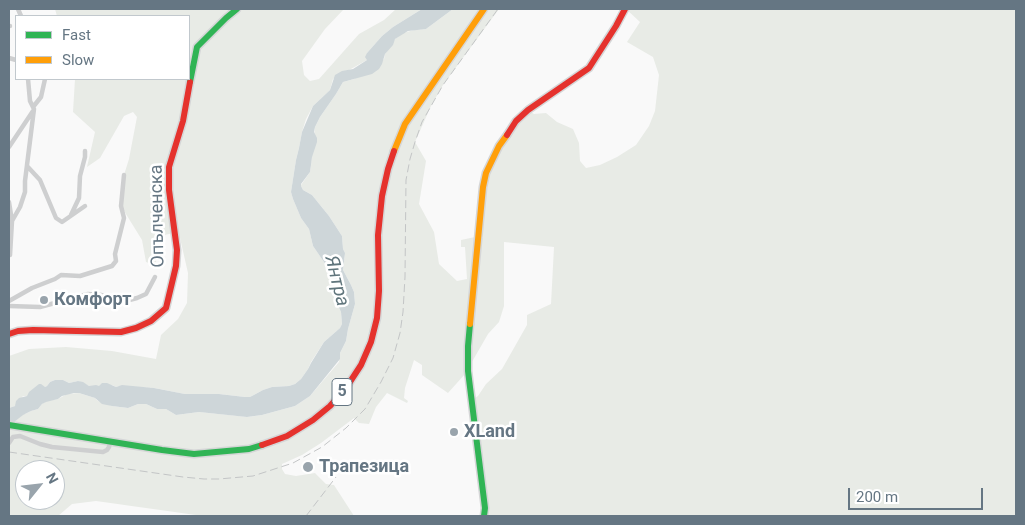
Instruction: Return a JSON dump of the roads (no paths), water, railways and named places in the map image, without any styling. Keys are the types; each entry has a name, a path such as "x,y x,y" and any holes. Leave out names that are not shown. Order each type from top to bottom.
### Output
{"street":[{"name":"Опълченска","path":"9,332 121,332 151,321 166,308 176,266 169,190 169,167 183,121 194,58 197,47 237,9"},
{"name":"5","path":"9,425 194,454 228,452 248,448 296,431 330,406 346,388 361,365 371,342 377,318 379,291 378,235 382,196 395,147 405,124 484,9"},
{"path":"484,516 486,508 468,371 468,346 483,187 486,173 499,146 516,121 528,110 589,68 625,9"},
{"path":"12,221 20,207 25,192 34,108 30,101 28,80"},
{"path":"9,147 41,97 46,80"},
{"path":"71,216 79,198 80,176 85,151"},
{"path":"27,166 40,180 56,218 62,222 85,206"},
{"path":"9,301 61,275 80,276 112,266 116,261 115,254 124,218 121,206 124,175"},
{"path":"9,202 12,221 10,256"},
{"path":"9,306 40,307 88,294 101,295 122,302 146,294 155,277"},
{"path":"9,443 13,437 20,436 52,447 103,452 107,450 110,442"}],"water":[{"name":"Янтра","path":"422,9 453,9 426,29 408,31 395,39 393,45 385,54 379,69 372,74 343,82 315,127 314,132 317,142 310,172 301,186 303,190 312,195 342,236 345,253 343,270 354,292 355,304 346,341 340,353 340,359 310,396 295,406 247,417 199,412 176,415 166,409 157,409 146,404 138,404 128,408 102,404 95,398 74,393 42,404 38,409 23,415 9,426 9,408 15,406 19,398 27,396 39,384 45,387 55,380 63,380 69,383 78,381 89,386 99,386 102,383 107,383 116,387 122,385 154,388 185,394 219,394 250,397 272,387 295,384 301,379 324,342 342,324 341,312 331,289 328,268 313,246 309,229 301,218 291,192 302,132 313,106 330,90 335,75 342,71 353,69 367,60 365,57 367,53 382,36"}],"railway":[{"path":"9,452 183,477 219,479 253,476 293,463 322,447 346,428 365,409 381,382 393,358 400,333 405,277 406,180 410,159 422,122 443,85 498,9"},
{"path":"306,516 336,477"}],"place":[{"name":"Комфорт","path":"44,300"},
{"name":"XLand","path":"454,432"},
{"name":"Трапезица","path":"308,467"}]}
